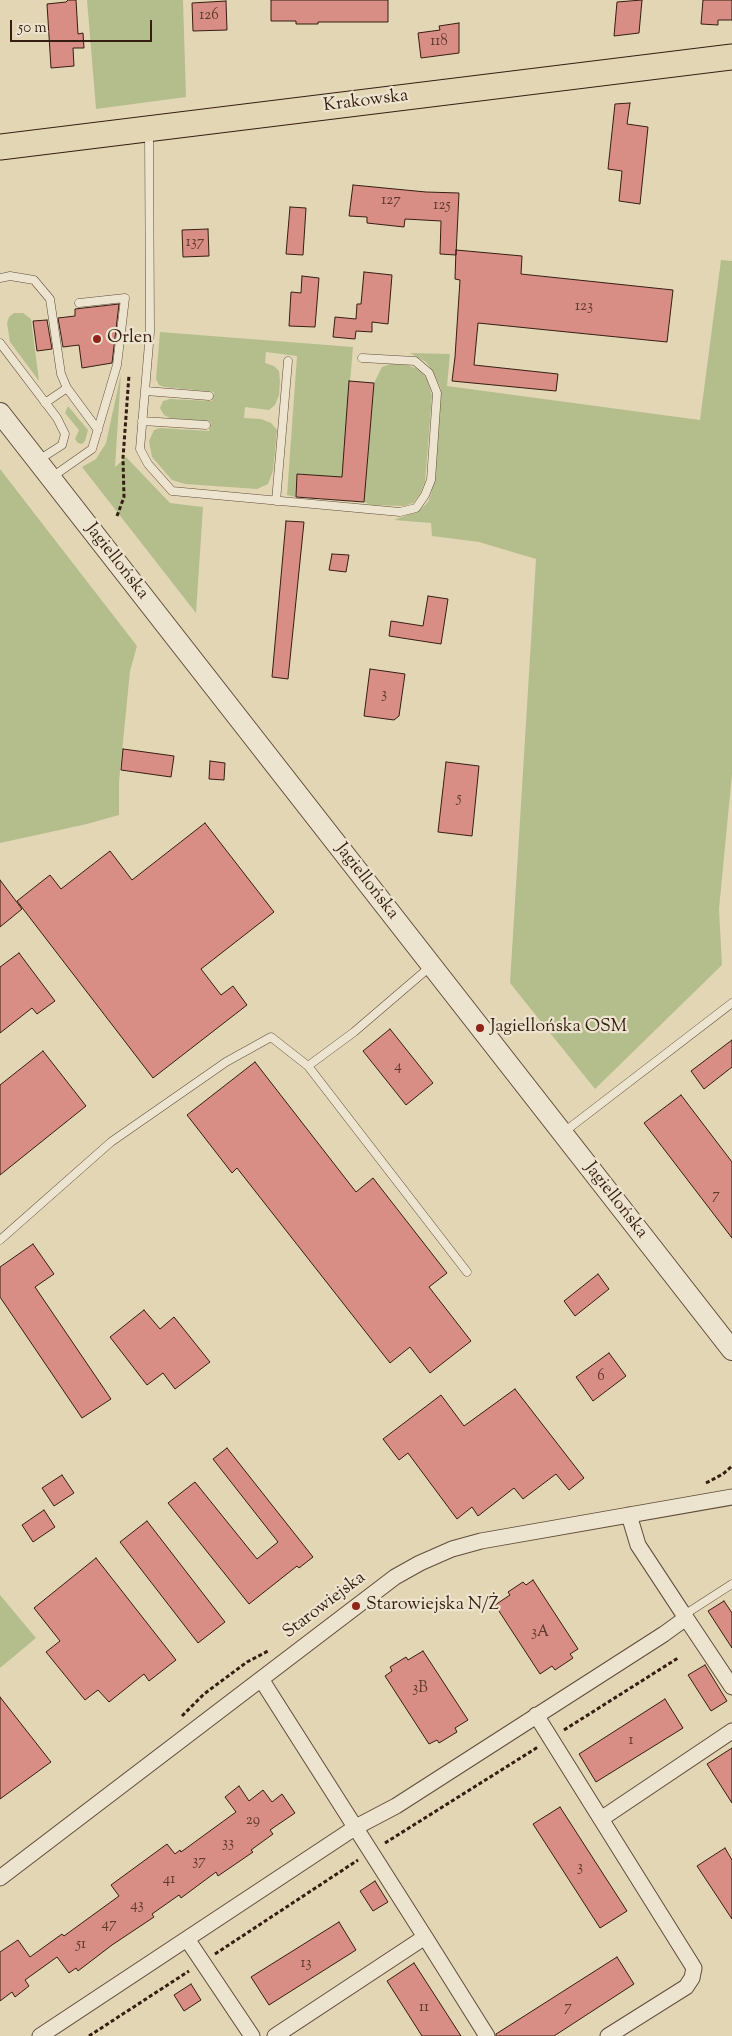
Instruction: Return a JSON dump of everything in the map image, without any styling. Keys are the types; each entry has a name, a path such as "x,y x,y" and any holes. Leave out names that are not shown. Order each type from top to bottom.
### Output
{"main road":[{"name":"Krakowska","path":"0,147 732,57"}],"street":[{"name":"Jagiellońska","path":"0,413 732,1350"},
{"name":"Starowiejska","path":"0,1878 395,1577 434,1555 481,1541 732,1497"},
{"path":"716,1501 732,1502"},
{"path":"629,1515 638,1545 732,1687"},
{"path":"40,2036 356,1826 396,1806 664,1634 685,1616"},
{"path":"261,1679 356,1826 487,2036"},
{"path":"536,1715 694,1968 692,1978 686,1987 608,2036"},
{"path":"601,1819 732,1731"},
{"path":"275,2036 425,1937"},
{"path":"187,1939 252,2036"}],"lane":[{"path":"149,129 150,332 140,449 148,464 172,491 400,512 416,508 425,495 431,480 437,393 429,373 415,361 362,358"},
{"path":"0,278 10,276 34,280 50,298 61,374 67,388 98,430"},
{"path":"50,478 92,449 117,365 125,298 79,302"},
{"path":"0,343 57,418 65,434 64,443 37,461"},
{"path":"276,501 288,361"},
{"path":"45,403 67,388"},
{"path":"146,391 210,396"},
{"path":"142,421 206,425"},
{"path":"308,1066 354,1032 431,966"},
{"path":"563,1134 732,1004"},
{"path":"0,1240 111,1142 226,1062 271,1037 308,1066 467,1272"},
{"path":"685,1616 732,1584"}],"green space":[{"path":"87,0 183,0 186,97 96,109"},
{"path":"721,260 732,261 732,774 719,909 722,965 595,1089 510,983 536,559 479,542 432,536 431,523 394,520 420,510 428,502 432,491 441,389 426,362 410,353 450,354 447,386 700,420"},
{"path":"14,313 23,313 31,319 39,381 10,342 7,323 9,317"},
{"path":"160,332 353,347 342,477 298,474 296,497 287,495 297,356 266,352 265,363 274,366 279,371 279,395 275,405 269,410 245,407 244,418 261,419 271,423 277,430 273,471 268,484 257,489 185,484 172,480 152,457 149,441 154,430 160,428 209,431 211,422 170,418 164,415 160,408 163,401 170,399 212,401 214,392 159,385 156,379"},
{"path":"390,364 408,365 417,369 427,378 432,396 425,482 420,494 413,503 404,506 372,505 364,502 374,383 382,367"},
{"path":"121,374 115,467 126,457 170,503 203,507 196,613 82,467 96,459 106,443"},
{"path":"68,406 88,430 85,441 82,444 78,443 75,439 79,430 65,413"},
{"path":"0,469 137,646 130,671 119,782 119,815 0,843"},
{"path":"0,1595 36,1638 0,1668"}],"building":[{"path":"68,0 76,0 78,34 83,33 84,48 73,48 74,66 51,68 47,4 66,2"},
{"path":"271,0 388,0 388,22 318,22 318,24 296,24 296,21 271,21"},
{"path":"642,0 639,33 614,36 617,2"},
{"path":"703,0 732,0 732,20 718,20 718,25 701,24"},
{"path":"226,1 227,30 193,31 192,3"},
{"path":"459,23 459,53 421,58 418,33 440,30 439,26"},
{"path":"630,103 627,124 648,127 640,204 619,201 622,171 608,169 615,104"},
{"path":"353,185 459,193 456,255 440,254 441,221 405,219 404,227 367,223 367,217 349,216"},
{"path":"290,207 306,208 303,255 286,254"},
{"path":"208,229 209,256 183,257 182,230"},
{"path":"456,250 522,256 521,274 673,290 667,342 478,323 474,365 558,374 556,391 452,381 460,280 455,279"},
{"path":"364,272 392,275 388,324 372,322 372,332 356,331 355,339 333,337 335,317 356,319 357,304 361,304"},
{"path":"302,276 319,278 315,327 289,326 291,292 301,293"},
{"name":"Orlen","path":"119,304 112,363 82,368 79,345 63,347 58,318 75,316 75,309"},
{"path":"47,320 52,349 37,351 33,321"},
{"path":"349,381 374,383 364,502 296,497 297,474 342,477"},
{"path":"286,521 304,522 288,679 272,677"},
{"path":"332,554 349,555 346,572 329,570"},
{"path":"428,596 448,599 441,644 389,636 391,621 423,626"},
{"path":"370,669 405,674 399,716 394,720 364,716"},
{"path":"123,749 174,756 171,777 121,770"},
{"path":"210,761 225,763 224,780 209,779"},
{"path":"446,762 479,766 472,836 438,832"},
{"path":"205,823 274,912 201,969 221,995 233,986 247,1005 153,1078 17,901 50,875 61,889 110,851 132,880"},
{"path":"0,880 22,909 0,927"},
{"path":"19,953 55,1001 37,1014 32,1008 0,1033 0,967"},
{"path":"390,1029 433,1083 406,1105 363,1051"},
{"path":"732,1040 732,1067 704,1089 691,1071"},
{"path":"43,1051 86,1106 0,1175 0,1085"},
{"path":"255,1062 356,1192 373,1178 447,1273 429,1287 471,1341 430,1373 410,1347 390,1363 237,1168 232,1173 187,1115"},
{"path":"681,1095 732,1162 732,1238 644,1123"},
{"path":"33,1244 54,1274 35,1287 111,1399 82,1418 0,1297 0,1267"},
{"path":"598,1274 609,1289 575,1316 564,1301"},
{"path":"144,1310 160,1329 174,1317 210,1362 175,1389 163,1373 147,1385 110,1337"},
{"path":"609,1353 626,1376 593,1401 576,1377"},
{"path":"515,1389 584,1478 569,1490 556,1474 523,1499 514,1488 478,1516 472,1507 457,1519 408,1453 399,1460 383,1439 441,1395 464,1426"},
{"path":"227,1448 313,1557 299,1568 297,1566 249,1604 168,1503 195,1482 257,1559 278,1542 213,1459"},
{"path":"62,1475 74,1493 54,1506 42,1488"},
{"path":"44,1510 55,1527 33,1542 22,1525"},
{"path":"147,1521 225,1622 198,1643 120,1542"},
{"path":"96,1558 176,1660 149,1681 144,1674 109,1702 98,1690 85,1700 46,1652 60,1641 34,1608"},
{"path":"533,1580 578,1649 570,1654 573,1658 555,1670 552,1666 540,1674 495,1605 510,1595 508,1592 523,1582 526,1585"},
{"path":"724,1601 732,1613 732,1648 708,1611"},
{"path":"423,1651 468,1720 455,1728 457,1732 439,1743 437,1740 429,1744 385,1676 392,1671 390,1667 406,1657 408,1660"},
{"path":"705,1665 727,1701 711,1711 688,1675"},
{"path":"0,1697 51,1762 0,1799"},
{"path":"665,1699 683,1728 596,1782 579,1754"},
{"path":"732,1748 732,1803 707,1764"},
{"path":"239,1786 249,1801 263,1790 272,1802 282,1794 295,1813 270,1830 273,1834 251,1850 253,1852 218,1876 216,1872 181,1898 179,1895 152,1914 154,1917 112,1945 78,1971 76,1968 69,1973 57,1957 25,1980 29,1986 15,1997 12,1992 0,2001 0,1952 18,1940 30,1957 62,1934 64,1936 119,1896 111,1885 167,1844 175,1854 180,1850 181,1852 236,1812 225,1797"},
{"path":"560,1807 627,1911 600,1928 533,1824"},
{"path":"725,1848 732,1860 732,1919 697,1866"},
{"path":"375,1881 388,1902 373,1911 360,1891"},
{"path":"339,1922 356,1950 269,2005 251,1977"},
{"path":"617,1957 634,1984 554,2036 496,2036 496,2034"},
{"path":"414,1963 461,2036 422,2036 387,1981"},
{"path":"191,1984 201,2000 184,2011 174,1995"}],"place":[{"name":"Orlen","path":"97,339"},
{"name":"Jagiellońska OSM","path":"480,1028"},
{"name":"Starowiejska N/Ż","path":"356,1606"}]}
